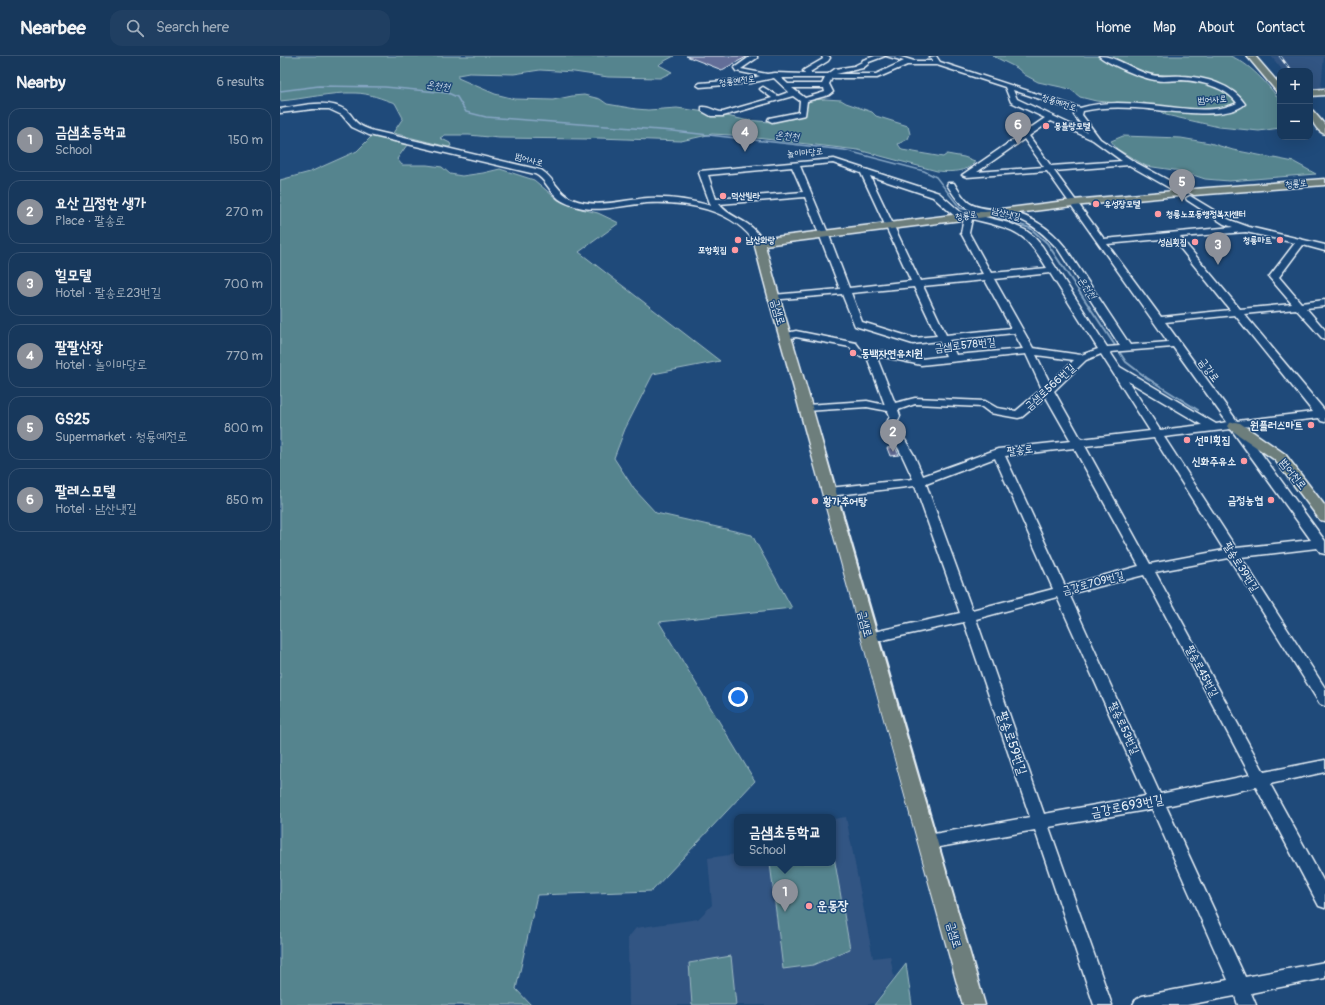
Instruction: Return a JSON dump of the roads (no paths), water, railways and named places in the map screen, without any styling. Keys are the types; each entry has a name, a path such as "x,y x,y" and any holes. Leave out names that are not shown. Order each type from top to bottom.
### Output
{"main road":[{"path":"1250,56 1277,87"},
{"path":"1260,56 1277,75"},
{"path":"1313,93 1325,92"},
{"path":"1313,116 1325,130"},
{"path":"1313,127 1325,141"},
{"name":"청룡로","path":"759,242 1073,204 1175,191 1187,188 1192,195 1325,182"},
{"name":"금샘로","path":"759,242 869,638 974,1005"},
{"name":"범어천로","path":"1235,426 1280,457 1325,516"}],"street":[{"path":"754,56 752,60 737,68 738,70 773,73 777,79 804,100"},
{"path":"810,76 806,71 826,60 827,58 825,56"},
{"path":"804,100 827,94 829,92 827,86 825,85 832,73 849,67 862,66 866,63 865,62 882,56"},
{"path":"889,56 912,62"},
{"name":"청룡예전로","path":"931,56 938,63"},
{"name":"범어사로","path":"1080,110 1091,106 1107,105 1168,110 1212,111 1236,107 1241,104 1235,94 1221,88 1183,78 1151,77 1102,56"},
{"name":"청룡예전로","path":"700,85 750,81 773,73 810,76 878,76 906,63 938,63 1080,110 1078,115 1098,141 1175,191"},
{"path":"1007,85 1014,100 1098,141"},
{"path":"787,86 827,86"},
{"path":"763,89 776,101"},
{"path":"705,109 714,114 734,111 776,101 796,93"},
{"path":"747,97 763,112"},
{"path":"772,120 802,113 804,100"},
{"name":"범어사로","path":"280,111 324,106 337,109 346,114 354,125 372,133 538,172 545,175 559,195 570,202 586,205 604,205 665,200 687,202 720,210 750,228 755,233 759,242"},
{"path":"936,195 1050,118"},
{"name":"금강로","path":"1025,135 1073,204 1323,546"},
{"name":"놀이마당로","path":"720,210 713,202 703,172 834,161 936,195 965,216"},
{"path":"966,175 1130,163"},
{"path":"795,164 824,233 858,324 913,341 1018,330"},
{"path":"864,171 952,358"},
{"name":"남산냇길","path":"951,185 967,205 975,208 1019,216 1035,224 1054,239 1079,274 1125,348"},
{"path":"713,202 808,194"},
{"path":"1192,195 1227,222 1246,229 1325,248"},
{"name":"팔송로39번길","path":"965,216 1003,222 1023,232 1038,246 1107,350 1116,369 1325,700"},
{"name":"팔송로45번길","path":"965,216 966,232 988,276 1018,330 1048,390 1147,569 1325,900"},
{"path":"1101,242 1246,229"},
{"path":"1174,235 1324,416"},
{"path":"1300,242 1274,277 1325,336"},
{"path":"774,298 1054,270"},
{"path":"1158,320 1325,303"},
{"name":"금샘로578번길","path":"785,336 796,334 853,345 859,353 871,355 884,354 921,362 1029,351 1082,358 1107,350 1175,344"},
{"path":"871,355 891,408"},
{"name":"금샘로566번길","path":"806,408 866,404 882,408 891,408 915,401 931,401 985,404 994,411 1018,414 1048,390 1082,358"},
{"path":"1116,369 1215,428"},
{"name":"팔송로59번길","path":"891,408 895,416 891,426 908,455 919,482 968,616 1103,1005"},
{"name":"팔송로","path":"829,492 919,482 998,453 1324,416"},
{"name":"팔송로53번길","path":"998,453 1157,801 1240,986 1247,1005"},
{"name":"금강로709번길","path":"869,638 968,616 1147,569 1233,553 1323,546"},
{"name":"금강로693번길","path":"928,842 1157,801 1325,766"},
{"path":"1142,1005 1325,970"}],"waterway":[{"name":"온천천","path":"280,91 319,86 385,87 448,93 457,97 466,112 486,117 673,131 844,150 924,171 936,177 960,208 976,212"},
{"name":"온천천","path":"992,216 1030,228 1047,243 1126,362 1147,378 1198,410"}],"railway":[{"path":"1280,56 1289,68"}],"place":[{"name":"몽블랑모텔","path":"1046,126"},
{"name":"팔레스모텔","path":"1018,145"},
{"name":"팔팔산장","path":"745,152"},
{"name":"덕산빌라","path":"723,196"},
{"name":"GS25","path":"1182,202"},
{"name":"유성장모텔","path":"1096,204"},
{"name":"청룡노포동행정복지센터","path":"1158,214"},
{"name":"남산화랑","path":"738,240"},
{"name":"청룡마트","path":"1280,240"},
{"name":"성심횟집","path":"1195,242"},
{"name":"포항횟집","path":"735,250"},
{"name":"힐모텔","path":"1218,265"},
{"name":"동백자연유치원","path":"853,353"},
{"name":"원플러스마트","path":"1311,425"},
{"name":"선미횟집","path":"1187,440"},
{"name":"요산 김정한 생가","path":"893,452"},
{"name":"신화주유소","path":"1244,461"},
{"name":"금정농협","path":"1271,500"},
{"name":"황가추어탕","path":"815,501"},
{"name":"운동장","path":"809,906"},
{"name":"금샘초등학교","path":"785,912"}]}
